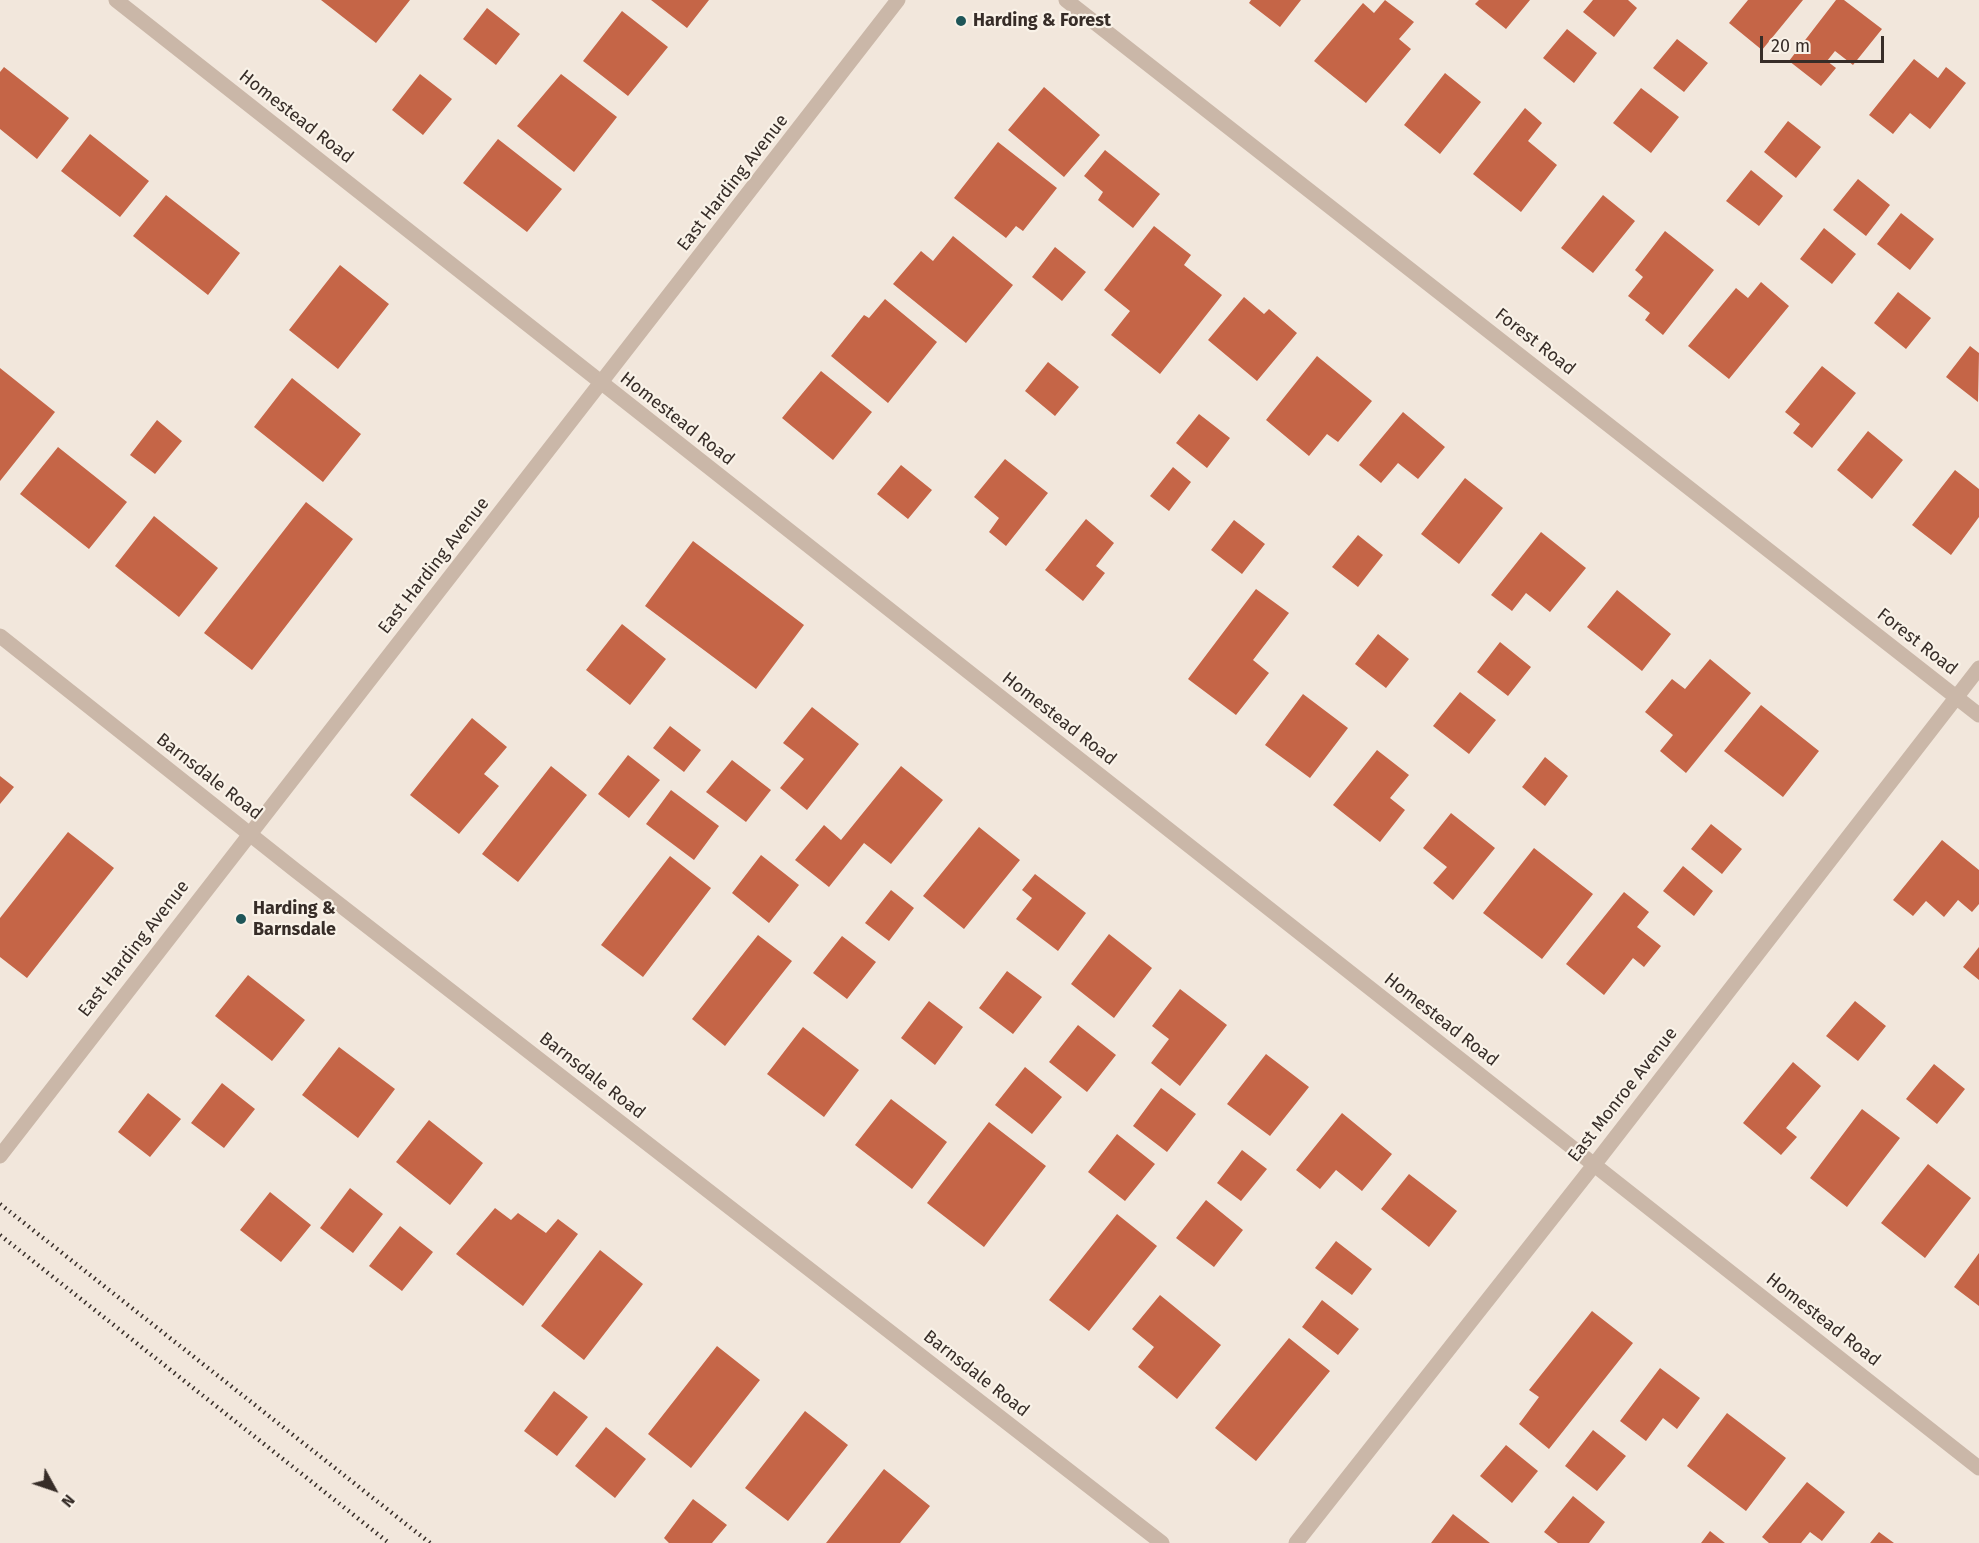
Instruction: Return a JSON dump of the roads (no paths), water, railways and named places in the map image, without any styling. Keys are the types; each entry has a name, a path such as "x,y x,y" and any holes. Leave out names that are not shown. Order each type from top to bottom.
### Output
{"street":[{"name":"Homestead Road","path":"116,0 1979,1468"},
{"name":"East Harding Avenue","path":"0,1155 248,833 602,385 898,0"},
{"name":"Forest Road","path":"1066,0 1979,715"},
{"name":"Barnsdale Road","path":"0,636 248,833 1162,1543"},
{"name":"East Monroe Avenue","path":"1296,1543 1594,1165 1979,668"}],"railway":[{"path":"0,1204 430,1543"},
{"path":"0,1235 389,1543"}],"place":[{"name":"Harding & Forest","path":"961,21"},
{"name":"Harding & Barnsdale","path":"241,919"}]}
